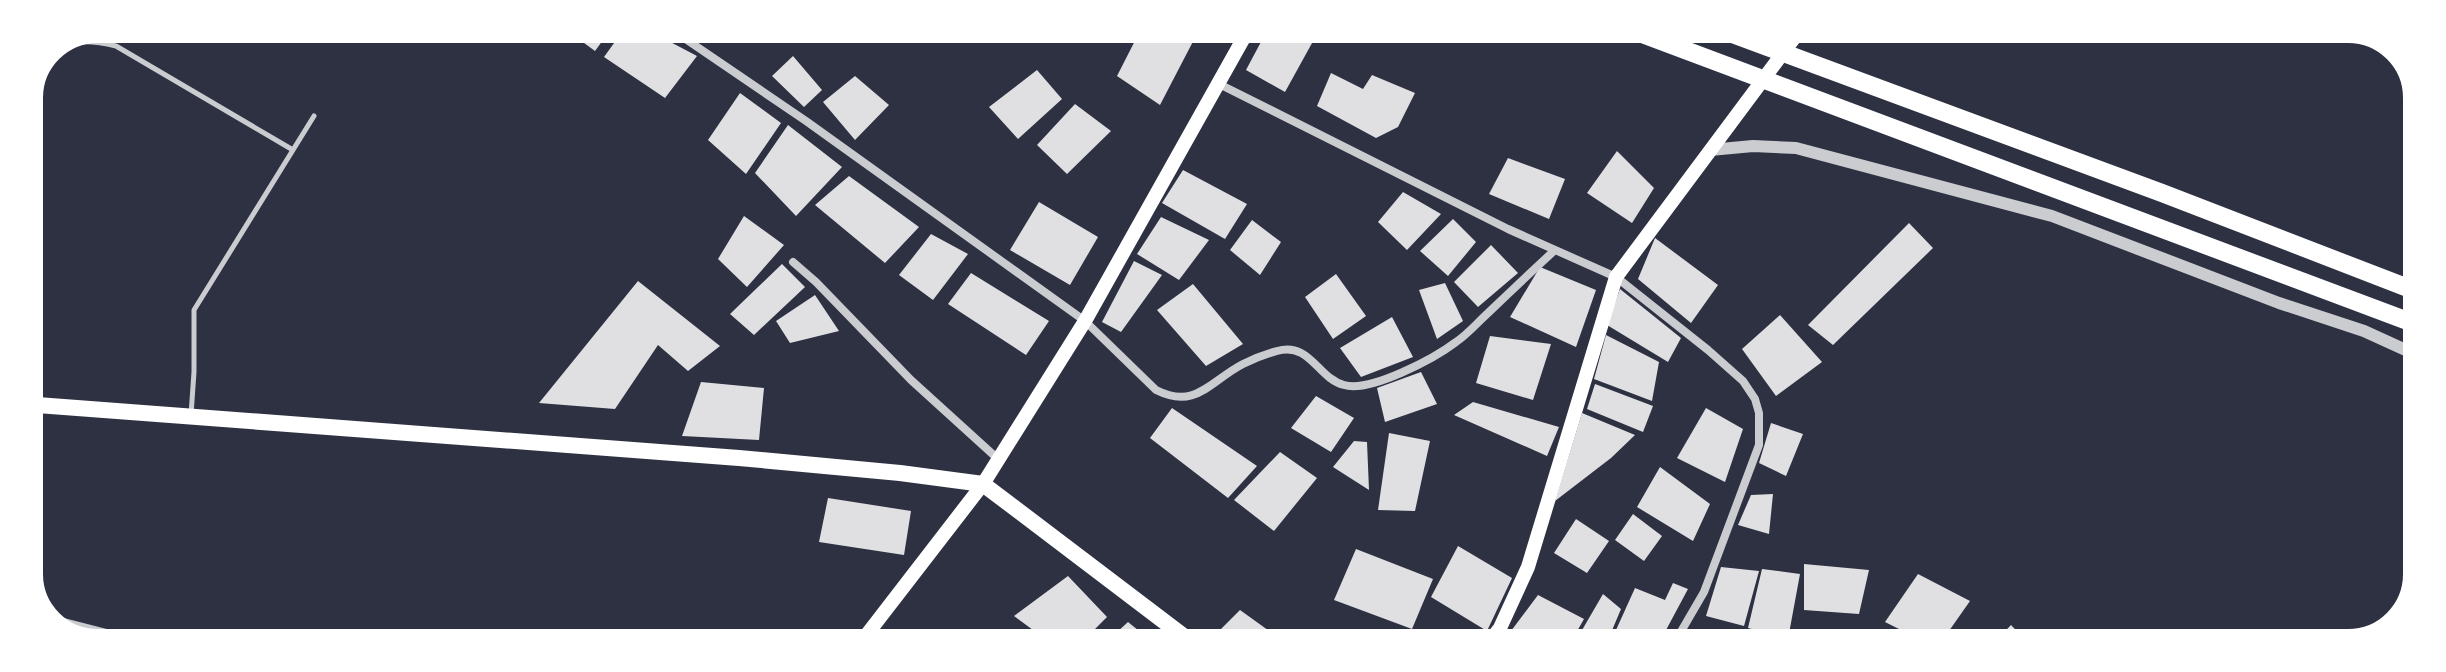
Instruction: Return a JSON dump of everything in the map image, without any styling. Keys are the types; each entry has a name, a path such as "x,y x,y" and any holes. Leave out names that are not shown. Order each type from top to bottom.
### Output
{"highway":[{"path":"1653,38 2408,321"},
{"path":"1743,38 2408,288"}],"main road":[{"path":"867,634 983,484 1085,321 1244,38"},
{"path":"1495,634 1528,567 1616,277 1794,38"},
{"path":"38,405 724,457 983,484 1181,634"}],"street":[{"path":"684,38 806,121 1085,321 1156,390 1169,397 1194,396 1243,364 1287,350 1300,351 1331,379 1344,385 1358,387 1402,372 1457,342 1555,250"},
{"path":"1219,84 1404,178 1616,277 1743,381 1755,399 1759,413 1759,445 1704,592 1680,634"},
{"path":"1710,150 1753,146 1796,148 2052,216 2279,303 2364,331 2408,351"},
{"path":"793,262 911,380 998,459"}],"lane":[{"path":"80,41 116,46 293,150"},
{"path":"191,416 194,310 314,116"},
{"path":"58,619 116,634"}],"building":[{"path":"577,38 604,38 595,51"},
{"path":"618,38 663,38 697,56 665,98 604,57"},
{"path":"1136,38 1195,38 1160,105 1117,76"},
{"path":"1263,38 1315,38 1285,92 1246,70"},
{"path":"793,56 822,90 804,107 772,76"},
{"path":"1037,70 1062,99 1018,139 989,107"},
{"path":"1331,73 1363,89 1372,75 1415,93 1398,127 1376,138 1317,106"},
{"path":"855,76 889,105 855,140 823,102"},
{"path":"740,93 781,123 746,174 708,140"},
{"path":"1075,104 1111,131 1067,174 1037,145"},
{"path":"788,125 842,167 796,216 755,173"},
{"path":"1617,151 1654,188 1632,223 1587,193"},
{"path":"1508,158 1565,179 1549,219 1489,194"},
{"path":"1183,170 1247,204 1225,239 1162,203"},
{"path":"849,176 919,227 885,263 815,205"},
{"path":"1403,192 1441,214 1407,250 1378,222"},
{"path":"1039,202 1098,237 1070,285 1010,250"},
{"path":"744,216 784,245 747,287 718,259"},
{"path":"1161,217 1209,240 1179,280 1137,254"},
{"path":"1453,219 1476,242 1448,276 1420,251"},
{"path":"1252,220 1281,242 1260,275 1230,250"},
{"path":"1909,223 1933,248 1833,345 1808,325"},
{"path":"931,234 968,254 933,300 899,275"},
{"path":"1655,238 1718,285 1691,323 1638,279"},
{"path":"1491,245 1518,273 1478,307 1454,282"},
{"path":"1134,261 1162,275 1121,332 1102,322"},
{"path":"782,264 805,287 754,335 730,314"},
{"path":"1540,267 1596,290 1576,347 1510,317"},
{"path":"971,273 1049,321 1026,355 948,304"},
{"path":"1336,274 1366,316 1333,339 1305,297"},
{"path":"638,281 720,346 688,371 658,345 615,409 539,403"},
{"path":"1445,283 1463,321 1437,339 1419,290"},
{"path":"1193,284 1243,344 1206,366 1157,310"},
{"path":"1620,289 1681,338 1668,362 1607,325"},
{"path":"815,295 839,331 790,343 776,321"},
{"path":"1780,315 1822,362 1776,396 1742,349"},
{"path":"1392,317 1413,357 1361,377 1340,348"},
{"path":"1606,335 1659,362 1652,401 1594,379"},
{"path":"1490,336 1551,344 1533,400 1476,383"},
{"path":"1421,372 1437,404 1385,422 1377,388"},
{"path":"701,382 764,388 759,440 682,436"},
{"path":"1595,384 1653,406 1643,432 1587,409"},
{"path":"1316,396 1354,418 1331,452 1291,428"},
{"path":"1473,402 1559,427 1547,456 1454,415"},
{"path":"1172,408 1257,466 1228,498 1150,438"},
{"path":"1706,408 1743,429 1725,482 1677,458"},
{"path":"1582,413 1635,435 1611,458 1555,501"},
{"path":"1771,423 1803,434 1786,476 1759,463"},
{"path":"1389,433 1430,441 1415,511 1378,510"},
{"path":"1354,441 1367,442 1369,490 1333,467"},
{"path":"1280,452 1317,478 1274,531 1234,500"},
{"path":"1660,467 1710,504 1693,541 1637,507"},
{"path":"1773,494 1769,534 1738,525 1751,495"},
{"path":"828,498 911,511 904,555 819,542"},
{"path":"1633,514 1662,536 1644,561 1615,540"},
{"path":"1576,519 1609,541 1587,573 1554,553"},
{"path":"1458,546 1512,578 1487,631 1431,597"},
{"path":"1356,549 1433,579 1412,629 1334,600"},
{"path":"1804,564 1869,570 1859,614 1804,610"},
{"path":"1721,567 1759,571 1744,626 1706,616"},
{"path":"1762,569 1800,574 1789,634 1770,634 1748,628"},
{"path":"1918,574 1970,601 1947,634 1909,634 1885,622"},
{"path":"1068,576 1107,617 1090,634 1038,634 1014,616"},
{"path":"1673,583 1688,589 1664,634 1627,634 1616,630 1635,588 1665,600"},
{"path":"1603,594 1621,609 1610,634 1580,634"},
{"path":"1538,595 1584,619 1575,634 1509,634"},
{"path":"1240,610 1273,634 1216,634"},
{"path":"1128,622 1143,634 1115,634"},
{"path":"2011,625 2020,634 2002,634"}]}
